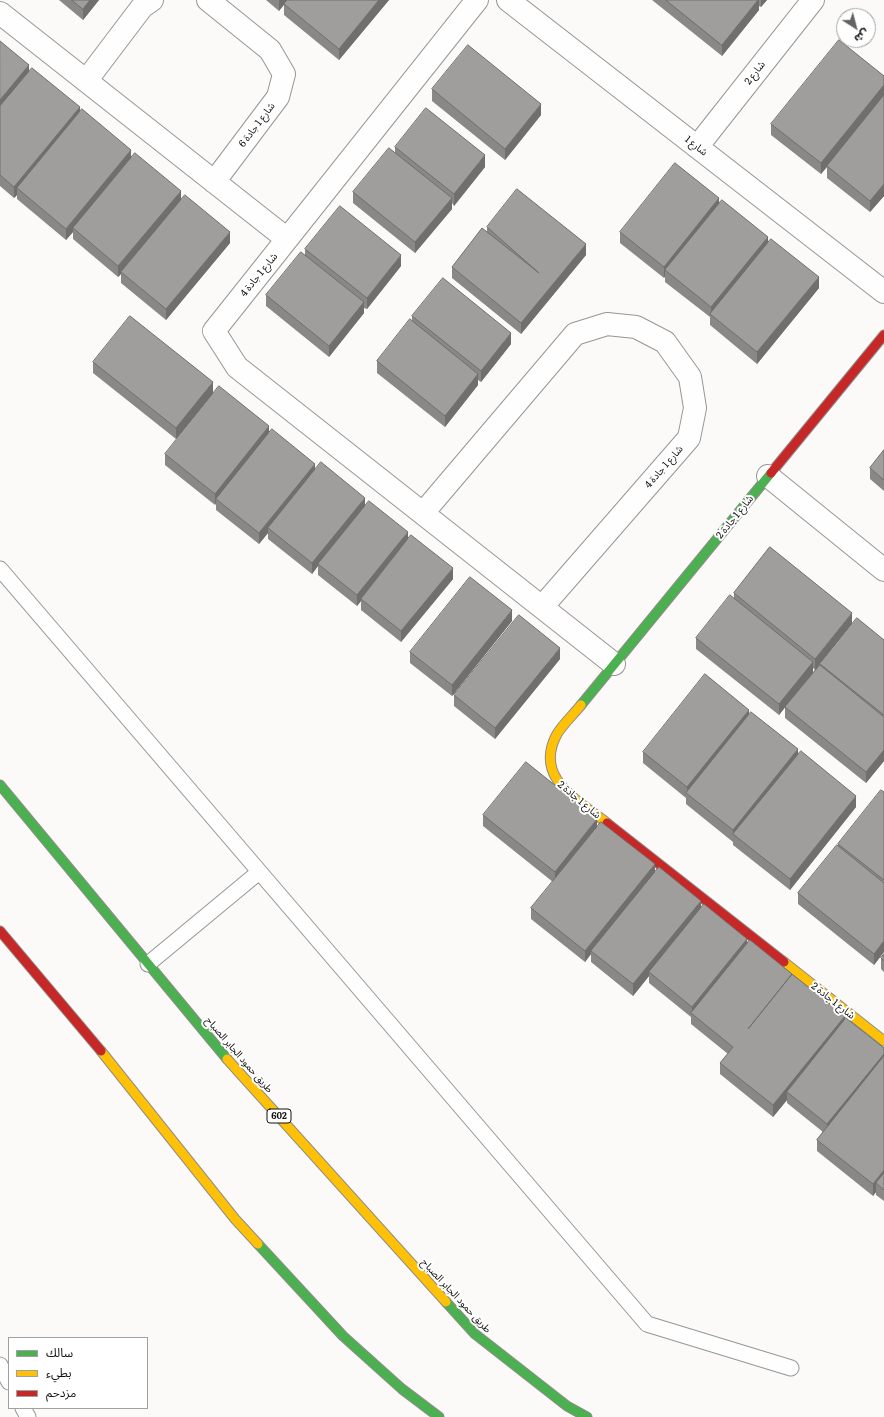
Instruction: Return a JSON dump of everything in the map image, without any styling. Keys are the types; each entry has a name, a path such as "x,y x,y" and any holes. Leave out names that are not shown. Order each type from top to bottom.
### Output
{"main road":[{"name":"شارع 1 جادة 2","path":"884,335 558,733 550,747 549,763 554,779 566,791 884,1041"},
{"name":"طريق حمود الجابر الصباح","path":"0,785 217,1048 475,1334 567,1406 587,1417"},
{"path":"0,931 106,1057 235,1219 343,1336 402,1389 439,1417"}],"street":[{"path":"86,81 142,7 152,0"},
{"name":"شارع 1 جادة 6","path":"208,0 270,50 284,74 278,97 214,182"},
{"name":"شارع 1 جادة 4","path":"478,0 214,330 237,367 614,664"},
{"name":"شارع 1","path":"508,0 884,292"},
{"name":"شارع 2","path":"697,146 813,0"},
{"path":"0,13 287,239"},
{"name":"شارع 1 جادة 4","path":"423,513 575,334 607,324 636,326 665,342 690,377 695,408 689,438 542,607"},
{"path":"768,476 884,570"}],"lane":[{"path":"0,569 647,1324 791,1368"},
{"path":"148,964 259,872"},
{"path":"0,1365 8,1380"}],"building":[{"path":"72,0 90,0 83,9"},
{"path":"287,0 379,0 339,49 284,4"},
{"path":"666,0 758,0 722,45"},
{"path":"0,41 29,65 0,100"},
{"path":"836,44 836,48 849,48 884,76 884,85 821,163 771,124"},
{"path":"468,45 541,104 505,149 432,89"},
{"path":"32,68 80,107 14,187 0,175 0,106"},
{"path":"884,95 884,184 870,201 827,166"},
{"path":"426,108 485,155 454,194 395,147"},
{"path":"82,109 131,150 66,229 17,188"},
{"path":"389,148 452,198 415,242 353,192"},
{"path":"135,153 181,191 118,266 73,228"},
{"path":"675,163 719,198 664,267 620,232"},
{"path":"517,189 586,244 521,323 452,267 482,228 539,273 487,227"},
{"path":"185,195 230,232 166,309 121,272"},
{"path":"722,200 768,237 711,307 665,270"},
{"path":"340,206 401,255 367,298 305,249"},
{"path":"771,239 819,277 757,352 710,314"},
{"path":"301,252 364,302 329,346 266,295"},
{"path":"443,278 511,333 481,371 412,316"},
{"path":"130,316 213,382 176,428 93,362"},
{"path":"410,319 478,374 445,416 377,361"},
{"path":"219,386 269,426 215,494 165,454"},
{"path":"272,429 315,464 259,533 216,499"},
{"path":"884,450 884,480 870,468"},
{"path":"321,462 365,498 312,563 268,528"},
{"path":"369,501 408,532 357,595 318,564"},
{"path":"411,535 453,568 401,631 361,599"},
{"path":"770,547 852,613 815,659 734,593"},
{"path":"470,577 512,610 452,685 410,652"},
{"path":"730,595 813,662 779,704 696,638"},
{"path":"519,615 560,648 495,728 454,695"},
{"path":"857,618 884,640 884,715 820,664"},
{"path":"820,665 884,717 884,750 866,772 785,707"},
{"path":"705,674 749,710 687,787 643,752"},
{"path":"751,712 798,749 733,830 686,793"},
{"path":"801,751 856,796 790,879 733,834"},
{"path":"526,762 597,819 555,872 483,815"},
{"path":"881,790 884,792 884,880 838,844"},
{"path":"601,822 655,864 585,951 531,908"},
{"path":"837,845 884,883 884,941 874,954 798,893"},
{"path":"659,867 701,901 633,984 591,951"},
{"path":"704,904 747,939 692,1007 649,972"},
{"path":"750,940 845,1016 773,1105 720,1063 733,1047 691,1013"},
{"path":"884,954 884,961 881,958"},
{"path":"846,1018 884,1048 884,1054 827,1124 787,1092"},
{"path":"884,1056 884,1170 873,1184 817,1140"},
{"path":"884,1173 884,1190 876,1183"}],"traffic: fast":[{"path":"581,705 771,473"},
{"path":"0,785 227,1059"},
{"path":"258,1244 343,1336 402,1389 439,1417"},
{"path":"446,1302 475,1334 567,1406 587,1417"}],"traffic: slow":[{"path":"581,705 557,734 551,750 551,763 555,775 562,786 584,806 607,823"},
{"path":"784,962 884,1041"},
{"path":"101,1051 235,1219 258,1244"},
{"path":"227,1059 446,1302"}],"traffic: jam":[{"path":"771,473 884,335"},
{"path":"607,823 784,962"},
{"path":"0,931 101,1051"}]}
